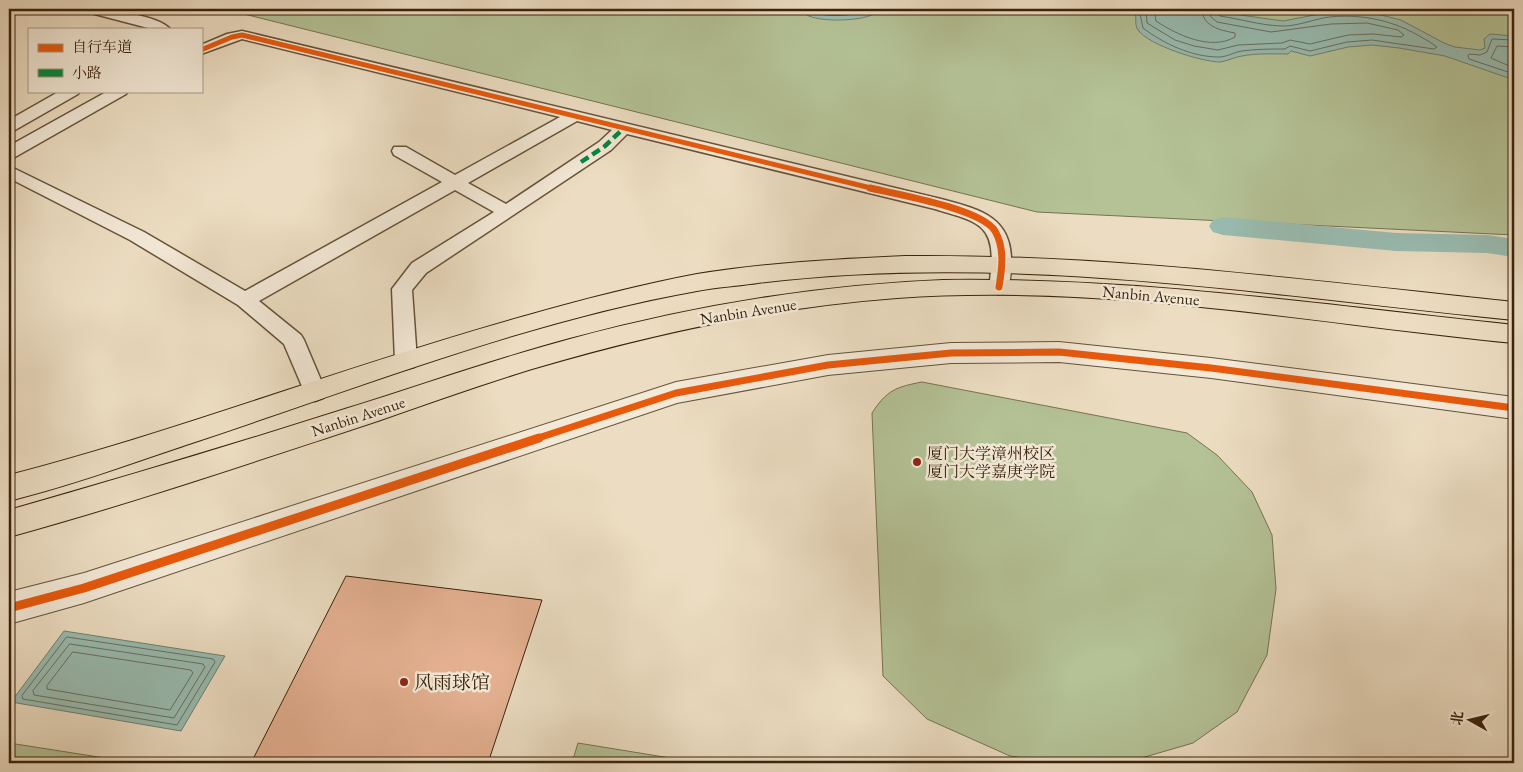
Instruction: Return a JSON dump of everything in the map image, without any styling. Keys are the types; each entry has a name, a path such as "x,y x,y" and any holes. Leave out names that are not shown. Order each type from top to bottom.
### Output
{"main road":[{"name":"Nanbin Avenue","path":"9,488 54,476 315,392 406,360 548,319 692,283 808,268 901,263 1091,290 1187,298 1514,334"},
{"name":"Nanbin Avenue","path":"9,524 134,488 529,360 643,330 740,310 1000,276 1085,267 1514,311"}],"street":[{"path":"92,9 153,24 161,28"},
{"path":"202,50 232,37 242,35 576,115 949,208 988,222 1000,241 1000,276"},
{"path":"9,127 70,92"},
{"path":"9,152 118,92"},
{"path":"245,300 576,115"},
{"path":"406,360 402,289 418,268 606,146 625,127"},
{"path":"400,152 507,212"},
{"path":"9,170 138,236 245,300 293,340 315,392"},
{"path":"9,608 84,588 676,393 828,365 951,353 1060,352 1211,368 1514,408"}],"green space":[{"path":"224,9 1514,9 1514,235 1037,212"},
{"path":"922,382 1187,433 1217,455 1252,492 1272,535 1276,589 1267,655 1237,712 1193,743 1131,761 1057,763 1010,756 927,719 883,676 872,413 888,394 899,388"},
{"path":"9,743 105,758 102,763 9,763"},
{"path":"578,743 701,763 572,763"}],"water":[{"path":"804,9 883,9 863,18 834,20 808,16 803,12"},
{"path":"1132,9 1213,9 1226,13 1283,21 1330,12 1369,12 1401,20 1455,47 1480,50 1485,48 1484,39 1490,34 1514,36 1514,80 1445,56 1372,45 1348,47 1310,56 1291,51 1288,54 1253,54 1220,62 1201,59 1176,52 1144,36 1137,28 1135,12"},
{"path":"64,631 225,656 181,731 11,702"}],"building":[{"name":"风雨球馆","path":"346,576 542,600 488,763 251,763"}],"waterway":[{"path":"1223,226 1396,242 1487,244 1514,248"}],"marked path":[{"path":"581,162 605,146 625,127"}],"cycle path":[{"path":"202,50 232,37 242,35 941,205 986,221 994,230 998,238 1001,254 999,287"},
{"path":"9,608 84,588 676,393 828,365 951,353 1059,352 1211,368 1514,408"}],"place":[{"name":"厦门大学漳州校区 厦门大学嘉庚学院","path":"917,462"},
{"name":"风雨球馆","path":"404,682"}]}
